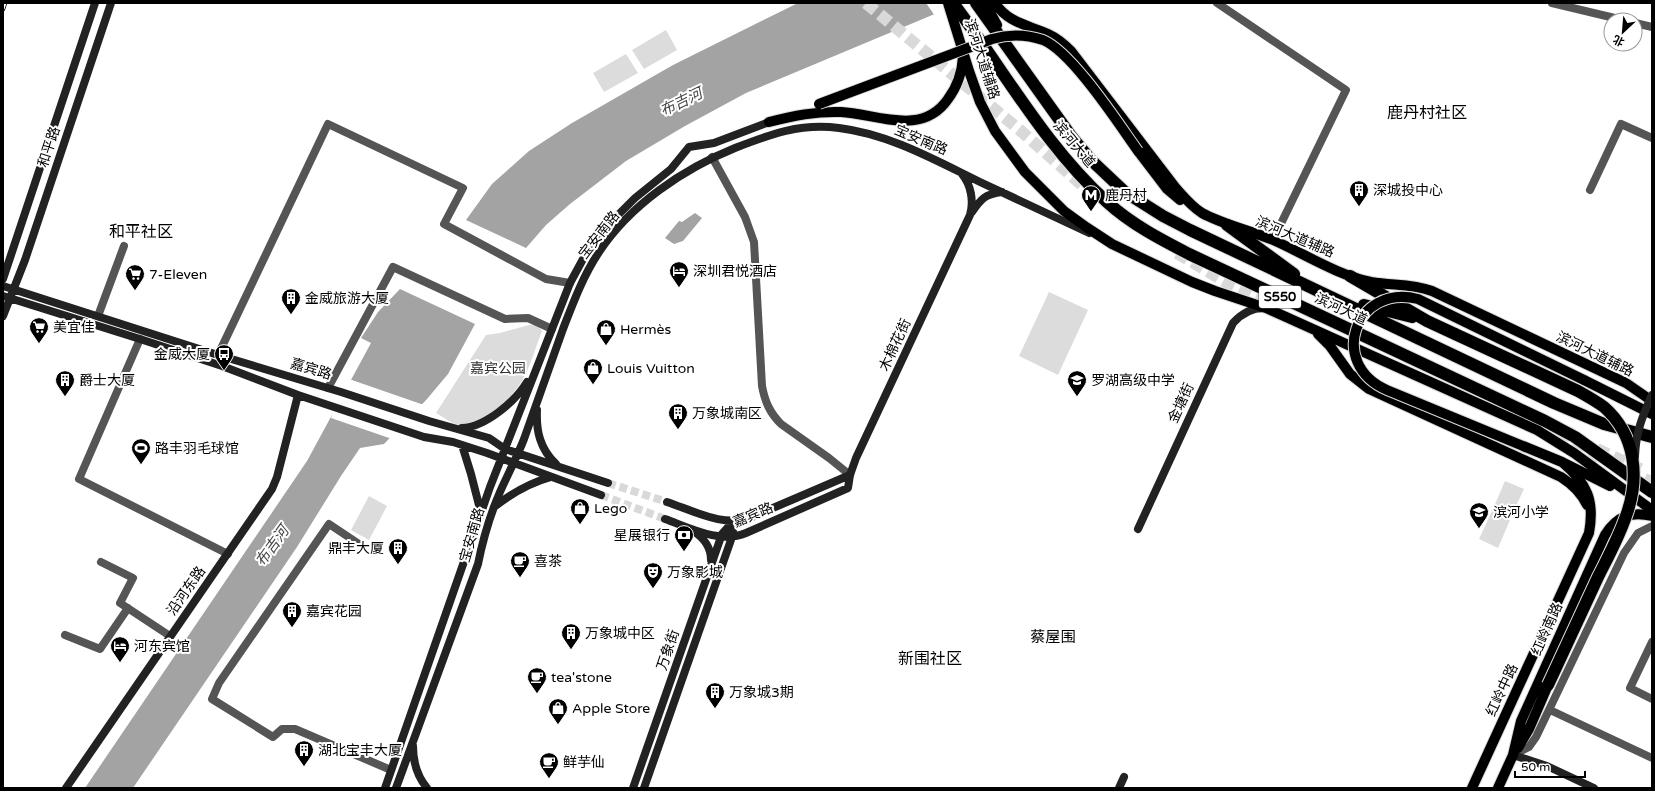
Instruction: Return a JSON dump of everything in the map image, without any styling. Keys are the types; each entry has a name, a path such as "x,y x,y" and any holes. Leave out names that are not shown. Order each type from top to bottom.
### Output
{"highway":[{"name":"滨河大道","path":"953,3 971,26 1033,118 1061,154 1107,203 1133,222 1161,240 1189,254 1545,421 1580,441 1652,492"},
{"name":"S550","path":"976,3 991,19"},
{"name":"滨河大道","path":"991,19 1013,55 1071,136 1091,160 1125,192 1163,216 1190,230 1567,409 1604,424 1652,437"},
{"path":"1227,225 1312,288"},
{"path":"1350,276 1427,321 1578,391 1604,407 1620,425 1631,449 1634,464 1634,484 1626,517 1548,685"},
{"path":"1332,297 1427,321"}],"main road":[{"name":"滨河大道辅路","path":"948,3 980,102 1008,150 1024,172 1064,211 1112,244 1192,282 1266,308 1537,430 1574,453 1652,510"},
{"path":"985,3 991,19"},
{"name":"滨河大道辅路","path":"995,3 1003,14 1022,25 1049,34 1065,45 1175,187 1201,212 1227,225 1273,240 1350,276 1372,282 1416,286 1432,291 1626,383 1652,401"},
{"path":"769,122 802,115 829,112 858,113 902,121 917,120 930,116 948,100 959,77 963,54 957,31"},
{"path":"769,122 992,39 1004,36 1030,36 1044,41 1064,55 1093,90 1167,189 1185,203 1201,212"},
{"path":"1634,498 1562,462 1382,388 1370,381 1359,366 1354,348 1356,330 1364,314 1375,304 1389,298 1399,296 1418,299 1652,414"},
{"name":"滨河大道辅路","path":"1306,326 1330,346 1350,374 1370,389 1561,477 1579,492 1592,514"},
{"path":"1626,383 1632,404"},
{"name":"红岭中路","path":"1472,788 1586,543 1589,533 1592,514 1588,492 1581,480 1562,462"},
{"name":"红岭南路","path":"1498,788 1513,755 1521,722 1610,526 1629,515 1642,514 1652,516"},
{"path":"1513,755 1529,729 1548,685"}],"street":[{"name":"和平路","path":"3,279 95,3"},
{"name":"和平路","path":"3,316 6,298 14,289 111,3"},
{"path":"1217,3 1346,90 1273,240"},
{"path":"1552,3 1603,15"},
{"name":"宝安南路","path":"385,788 501,459 570,283 589,248 603,230 635,198 671,169 689,147 714,143 769,122"},
{"path":"218,355 328,124 463,188 444,224 546,279 570,283"},
{"path":"1590,190 1621,124 1652,138"},
{"name":"宝安南路","path":"396,788 478,564 483,537 518,453 578,289 598,253 621,225 645,202 682,175 712,157 770,134 800,127 817,126 862,132 903,145 1112,244"},
{"path":"712,157 745,217 754,242 762,386 766,403 772,414 782,424 830,458 850,475"},
{"name":"木棉花街","path":"848,488 850,475 856,458 970,215 973,204 969,185 961,172"},
{"name":"木棉花街","path":"970,215 982,198 1002,192"},
{"path":"98,316 124,246"},
{"path":"328,388 393,267 505,319 528,318 552,329"},
{"name":"嘉宾路","path":"3,286 429,421 489,438 505,449 608,483"},
{"name":"嘉宾路","path":"6,298 222,366 298,395 424,437 462,445 601,495"},
{"name":"金塘街","path":"1138,529 1229,331 1241,315 1256,308 1266,308"},
{"path":"140,339 79,479 228,554"},
{"path":"457,429 472,427 484,422 509,403 523,388 537,366"},
{"name":"沿河东路","path":"66,788 228,554 275,483 298,395"},
{"path":"1634,464 1640,421 1652,395"},
{"path":"536,401 536,426 540,440 552,460 560,467"},
{"path":"462,445 481,514"},
{"name":"嘉宾路","path":"667,502 730,523 741,520 850,475"},
{"path":"494,508 510,495 527,485 551,477"},
{"name":"嘉宾路","path":"666,519 721,537 732,537 746,534 848,488"},
{"name":"万象街","path":"633,788 723,531 730,523 733,531 732,537 644,788"},
{"path":"359,544 329,524 219,683 212,700 273,737 282,729 295,729 391,770"},
{"path":"680,524 698,534 706,543 711,554 710,568"},
{"path":"1513,755 1524,750 1533,742 1550,710 1624,553 1638,533 1652,526"},
{"path":"101,562 133,578 120,603 170,636"},
{"path":"65,635 100,649 128,608"},
{"path":"1652,642 1650,651 1630,688 1652,699"},
{"path":"1550,710 1652,758"},
{"path":"413,741 414,764 419,775 428,788"},
{"path":"1513,755 1547,766 1594,788"},
{"path":"1119,788 1124,777"}],"green space":[{"path":"666,30 677,50 644,69 632,50"},
{"path":"626,54 638,73 604,92 593,73"},
{"path":"1049,292 1088,310 1058,375 1019,356"},
{"name":"嘉宾公园","path":"529,325 536,326 542,331 526,374 519,386 504,402 485,417 466,425 455,424 436,413 486,335 500,333"},
{"path":"1505,481 1524,489 1511,517 1493,509"},
{"path":"369,496 387,506 369,540 351,530"},
{"path":"1492,511 1510,520 1498,548 1479,539"}],"water":[{"name":"布吉河","path":"798,3 961,3 746,93 685,126 626,161 570,204 546,225 526,248 466,220 492,184 529,151 572,123 673,65"},
{"path":"695,213 702,218 683,241 674,244 665,238 679,221 682,222"},
{"name":"布吉河","path":"400,289 475,324 448,374 427,399 384,444 360,448 297,547 133,788 85,788 307,461 371,343 361,338 378,312"}],"pier":[{"path":"926,3 963,3 935,16"},
{"path":"349,379 424,405 392,439 331,418 335,406"}],"tunnel":[{"path":"866,3 1021,131 1091,193"},
{"path":"1177,253 1231,285 1283,311"},
{"path":"1556,438 1599,458"},
{"path":"1597,449 1642,470"},
{"path":"1628,472 1652,482"},
{"path":"608,483 667,502"},
{"path":"601,495 665,519"}],"railway":[{"path":"3,9 5,3"}],"place":[{"name":"深城投中心","path":"1359,207"},
{"name":"鹿丹村","path":"1091,212"},
{"name":"深圳君悦酒店","path":"679,288"},
{"name":"7-Eleven","path":"135,291"},
{"name":"金威旅游大厦","path":"291,315"},
{"name":"美宜佳","path":"39,344"},
{"name":"Hermès","path":"606,346"},
{"name":"金威大厦","path":"224,371"},
{"name":"Louis Vuitton","path":"593,385"},
{"name":"爵士大厦","path":"65,397"},
{"name":"罗湖高级中学","path":"1077,397"},
{"name":"万象城南区","path":"678,430"},
{"name":"路丰羽毛球馆","path":"141,465"},
{"name":"Lego","path":"580,525"},
{"name":"滨河小学","path":"1479,529"},
{"name":"星展银行","path":"684,552"},
{"name":"鼎丰大厦","path":"398,565"},
{"name":"喜茶","path":"520,578"},
{"name":"万象影城","path":"653,589"},
{"name":"嘉宾花园","path":"292,628"},
{"name":"万象城中区","path":"571,650"},
{"name":"河东宾馆","path":"120,663"},
{"name":"tea'stone","path":"537,694"},
{"name":"万象城3期","path":"715,709"},
{"name":"Apple Store","path":"558,725"},
{"name":"湖北宝丰大厦","path":"304,767"},
{"name":"鲜芋仙","path":"549,779"}],"district":[{"name":"鹿丹村社区","path":"1427,113"},
{"name":"和平社区","path":"141,232"},
{"name":"蔡屋围","path":"1053,637"},
{"name":"新围社区","path":"930,659"}]}
